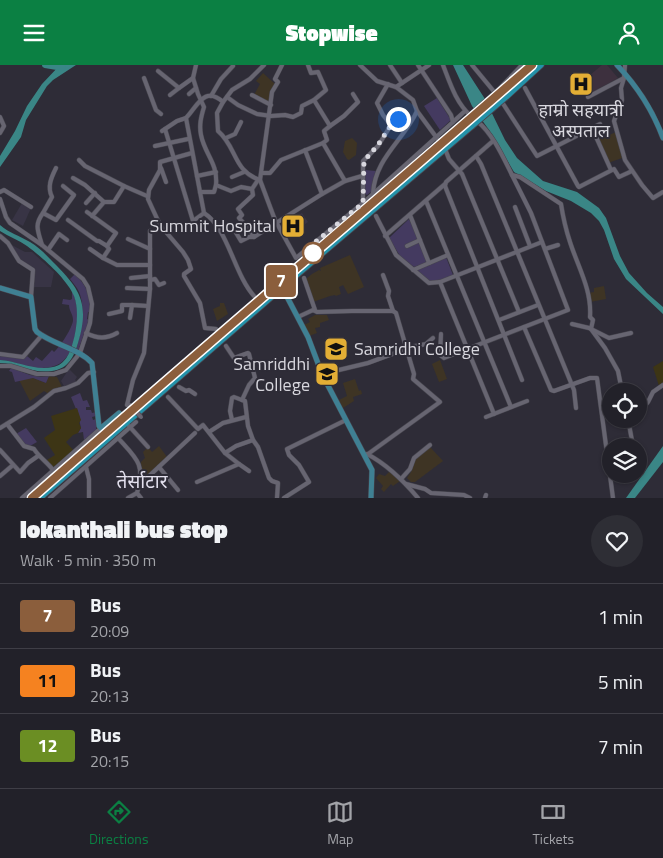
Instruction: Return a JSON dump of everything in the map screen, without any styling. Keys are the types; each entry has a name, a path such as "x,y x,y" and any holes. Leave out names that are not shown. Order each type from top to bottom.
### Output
{"highway":[{"path":"32,498 271,298 441,143 468,122 532,65"},
{"path":"503,91 542,65"},
{"path":"40,498 125,420"}],"main road":[{"path":"617,65 647,105 663,138"},
{"path":"0,287 30,297 35,329 42,335 79,353 90,361 94,372 99,426 101,429 125,420"},
{"path":"285,293 308,337 322,374 366,453 372,470 371,498"}],"street":[{"path":"196,65 193,78 204,107 200,120 201,136 216,172 214,192 200,192"},
{"path":"233,65 211,95 193,107 186,118 188,139 204,213 214,221 246,285 254,296"},
{"path":"264,65 250,79 232,90 227,97 217,113 218,131 226,138 244,172 259,180 277,223 296,258 373,194 441,143 452,122 465,111"},
{"path":"254,237 239,217 242,215 238,209 252,195 252,189 262,173 272,92 278,83 275,79 282,65"},
{"path":"227,97 257,114 296,117 302,111 300,107 314,100 326,90 318,72 311,73 308,65"},
{"path":"360,65 371,77 396,87 413,100 417,111 459,171 472,197 518,312"},
{"path":"390,65 402,83"},
{"path":"418,65 451,115 452,122"},
{"path":"396,87 429,65"},
{"path":"440,334 440,355 443,358 568,311 531,213 512,175 483,126 465,111 450,87 443,65"},
{"path":"472,65 509,112 537,156 600,124"},
{"path":"503,91 522,65"},
{"path":"625,65 622,100 614,121 623,154 632,171 653,197 663,192"},
{"path":"158,71 179,88"},
{"path":"588,97 624,76"},
{"path":"144,78 156,110 161,114"},
{"path":"170,95 193,78"},
{"path":"388,84 376,103 391,125"},
{"path":"189,94 196,88"},
{"path":"525,88 555,147 579,187 611,170 616,171 619,177 632,171"},
{"path":"262,173 270,173 281,160 327,140 324,131 344,116 358,102 353,94"},
{"path":"211,95 217,96 224,102"},
{"path":"252,95 271,105"},
{"path":"314,100 330,126"},
{"path":"373,194 379,166 417,111"},
{"path":"0,117 4,126 0,133"},
{"path":"186,118 177,121 164,130 186,193 189,212 193,221 204,213"},
{"path":"363,203 362,176 364,161 378,145 391,125 398,119"},
{"path":"226,138 235,134 241,122"},
{"path":"592,128 611,170"},
{"path":"155,146 188,139"},
{"path":"386,236 493,141"},
{"path":"323,143 345,181"},
{"path":"305,150 322,194"},
{"path":"159,163 192,153"},
{"path":"476,156 481,164 574,390 576,408"},
{"path":"79,160 85,166 148,196"},
{"path":"159,163 166,182"},
{"path":"159,163 160,170 149,189 148,196 160,225 188,261 191,269 184,276 200,303 205,329 216,329"},
{"path":"42,245 37,224 52,197 49,189 56,168"},
{"path":"197,176 216,172"},
{"path":"232,177 244,172"},
{"path":"512,175 520,177 561,204 570,242 586,287 590,317 592,317 591,329 618,371 620,383"},
{"path":"235,231 241,241 254,237 345,181 362,176"},
{"path":"73,178 95,193 104,202 114,202 124,186"},
{"path":"445,184 522,380"},
{"path":"216,185 231,191 241,187 252,189"},
{"path":"43,213 56,220 74,195 63,186"},
{"path":"0,191 4,190 31,207"},
{"path":"86,203 95,193"},
{"path":"0,199 10,223 42,245 79,276 88,287 92,304 92,315 86,333 79,353 70,367 54,374 30,373 16,367 0,366"},
{"path":"426,201 511,407"},
{"path":"92,216 104,202"},
{"path":"515,207 530,246"},
{"path":"87,212 116,233 107,246 109,249 103,258"},
{"path":"410,215 429,263"},
{"path":"376,216 396,255 431,283 440,282 542,242"},
{"path":"68,220 107,246"},
{"path":"141,417 129,405 134,380 144,353 150,289 150,231"},
{"path":"48,250 58,234 67,240"},
{"path":"0,236 8,243 19,261 33,270 30,297"},
{"path":"128,239 150,249"},
{"path":"407,246 420,240"},
{"path":"545,249 558,245"},
{"path":"90,249 117,265 150,265"},
{"path":"413,270 448,255"},
{"path":"383,275 389,291 388,296 393,311 396,313 414,374 413,379 440,401 366,453 387,466 402,479 418,498"},
{"path":"131,278 150,278 155,279 159,285 164,283"},
{"path":"304,278 317,313 393,311"},
{"path":"440,282 494,414"},
{"path":"127,289 150,289"},
{"path":"109,314 122,311 122,305 148,306"},
{"path":"130,318 132,305"},
{"path":"499,320 538,305"},
{"path":"298,317 315,310"},
{"path":"572,324 578,324 591,329 608,338 631,333"},
{"path":"524,327 550,388 554,391 595,377 599,382 613,498"},
{"path":"86,333 100,338 117,333"},
{"path":"0,354 24,357 42,335"},
{"path":"322,374 368,363 406,348 426,344 433,339"},
{"path":"226,345 234,358 249,354 255,380 249,385 242,400"},
{"path":"0,428 34,407 54,391 78,383 89,372 94,372"},
{"path":"647,403 653,393 663,385"},
{"path":"178,387 195,394"},
{"path":"168,397 198,429 203,425 225,453 249,471"},
{"path":"232,420 230,411 232,398 234,397 245,401 246,417 253,439 258,447 269,478 278,483 277,498"},
{"path":"486,417 527,401"},
{"path":"209,432 232,420 246,417"},
{"path":"125,420 136,422"},
{"path":"50,498 118,438 125,420"},
{"path":"125,420 148,447"},
{"path":"285,498 309,482 287,449 346,420"},
{"path":"7,424 24,445 34,449 38,456 44,458 53,470"},
{"path":"22,498 101,429"},
{"path":"140,480 145,479 195,433"},
{"path":"118,438 138,461 140,466 140,480 137,493 128,498"},
{"path":"225,453 253,439"},
{"path":"402,479 410,469 414,458 430,445"},
{"path":"0,450 20,471 38,456"},
{"path":"0,459 4,455"},
{"path":"197,482 239,464"},
{"path":"0,476 13,465"},
{"path":"86,467 89,479 89,498"},
{"path":"159,467 178,490"},
{"path":"406,484 425,489 431,493 462,495 470,498"},
{"path":"137,493 141,498"}],"shaded area":[{"path":"60,65 76,65 47,86 26,120 21,137 0,167 0,156 27,106 42,84"},
{"path":"453,65 463,65 485,99 505,140 517,158 543,181 577,192 599,208 606,218 620,256 629,273 663,307 663,314 626,279 614,259 604,230 591,213 571,201 546,191 514,172 472,106"},
{"path":"602,65 607,65 618,78 589,94 583,81"},
{"path":"263,73 275,84 270,104 254,95 260,84 256,81"},
{"path":"437,98 451,120 440,130 424,106"},
{"path":"616,132 622,158 608,163 598,140"},
{"path":"352,138 357,143 356,155 349,160 343,152 345,141"},
{"path":"434,143 435,145 322,241"},
{"path":"365,170 376,171 372,191 367,195 365,194"},
{"path":"22,203 31,208 23,226 12,220"},
{"name":"Summit Hospital","path":"302,213 308,222 301,227 303,230 291,237 283,224"},
{"path":"409,219 427,260 425,263 414,267 400,256 389,238"},
{"path":"0,225 42,251 70,280 80,298 83,317 78,343 70,361 58,370 45,372 0,363 0,360 39,368 53,367 61,364 69,354 72,346 76,331 77,313 76,301 71,289 60,276 47,262 27,246 0,231"},
{"path":"10,244 25,252 32,252 54,272 51,287 33,287 33,268 21,261"},
{"path":"350,255 364,287 348,294 343,285 339,287 341,294 313,302 306,279 319,270 321,271 320,268"},
{"path":"446,257 453,275 432,283 417,270"},
{"path":"75,274 82,282 90,300 90,312 88,312 87,319 89,320 78,351 76,350 81,328 82,305 78,290 70,279"},
{"path":"604,286 606,299 590,302 588,293 594,292 594,288"},
{"path":"72,291 76,305 77,325 73,344 63,361 50,367 38,368 0,360 0,355 23,359 27,356 33,361 36,357 42,361 52,350 54,352 60,346 71,327 73,318 69,305 62,304 63,299 72,299"},
{"path":"220,303 224,303 228,314 217,321 213,309 220,306"},
{"path":"315,315 327,315 329,320 320,323 320,327 315,328 317,333 309,336 304,325 310,322 308,319"},
{"path":"440,360 447,379 439,382 432,364"},
{"path":"11,368 30,375 49,376 46,383 33,378 15,382 12,372 9,371"},
{"path":"69,369 77,377 75,380 77,382 65,388 61,381"},
{"path":"49,376 57,377 62,387 53,389 49,394 44,391 30,401 19,380 33,378 46,383"},
{"path":"355,379 362,394 353,397 354,401 343,408 339,400 347,396 343,383"},
{"path":"80,393 83,401 87,400 90,407 86,407 86,410 91,410 92,413 96,412 96,416 92,417 93,420 96,419 96,430 84,440 83,432 78,433 81,428 77,409 71,397"},
{"path":"26,428 37,442 30,446 26,446 16,434"},
{"path":"159,446 167,457 142,478 141,462 145,458 143,452 148,447 152,452"},
{"path":"663,446 663,462 647,483 647,468"},
{"path":"430,447 443,461 415,482 411,482 407,478 411,472 413,461"},
{"path":"390,471 400,481 393,486 391,484 384,492 381,489 383,486 376,478 379,474 385,476"},
{"path":"637,483 647,483 635,498 626,498"}],"sand":[{"path":"663,361 663,387 660,389 653,367"},
{"path":"77,408 81,420 79,423 81,428 78,433 66,442 74,451 53,467 47,460 55,455 44,438 55,430 51,416"}],"waterway":[{"path":"45,65 63,68"}],"bus line":[{"name":"7","path":"32,498 145,398 442,145 532,65"}],"place":[{"name":"हाम्रो सहयात्री अस्पताल","path":"581,84"},
{"name":"Summit Hospital","path":"293,226"},
{"name":"Samridhi College","path":"336,349"},
{"name":"Samriddhi College","path":"327,374"}],"district":[{"name":"तेर्साटार","path":"142,481"}],"route":[{"path":"313,253 308,248 363,203 362,169 364,161 378,145 391,125 398,119"}]}
